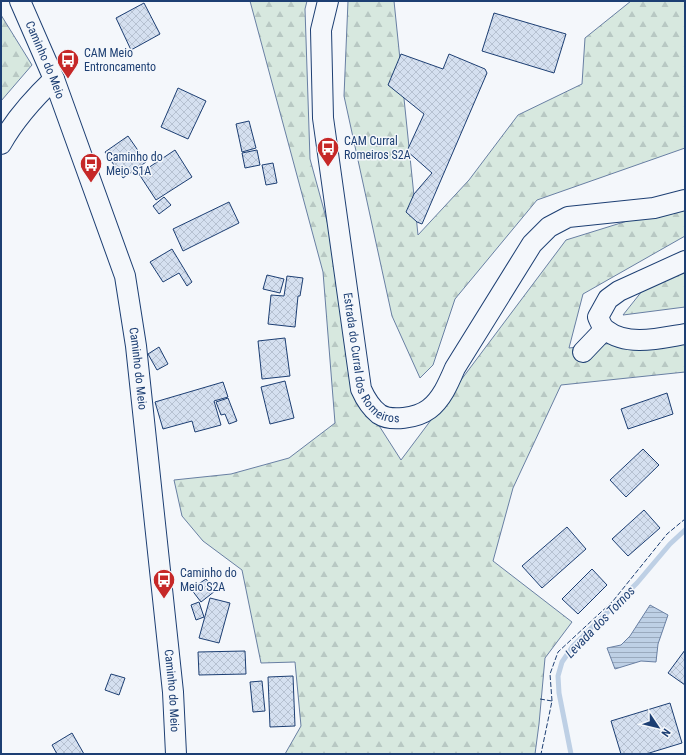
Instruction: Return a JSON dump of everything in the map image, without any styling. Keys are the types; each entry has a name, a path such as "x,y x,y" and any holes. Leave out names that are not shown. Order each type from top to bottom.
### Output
{"street":[{"name":"Caminho do Meio","path":"20,1 54,79 125,276 136,346 173,684 176,754"},
{"name":"Estrada do Curral dos Romeiros","path":"328,1 321,30 323,118 361,389 368,403 379,414 392,418 410,418 428,409 446,388 455,368 532,244 550,228 568,216 654,208 685,200"},
{"path":"1,144 11,127 32,100 54,79"},
{"path":"685,261 620,291 608,299 598,317 604,330 622,339 653,340 685,334"},
{"path":"584,352 604,330"}],"green space":[{"path":"250,1 307,1 305,9 310,159 345,287 369,410 401,460 566,240 685,204 685,236 583,294 569,348 685,335 685,372 561,385 513,488 493,561 572,622 545,658 535,754 285,754 301,726 295,662 261,663 242,570 203,541 182,516 174,480 231,474 289,458 335,423 323,272"},
{"path":"348,1 394,1 418,235 469,180 518,115 582,84 585,38 631,1 685,1 685,148 537,200 455,299 433,365 420,378 392,316 344,96"},
{"path":"1,15 32,65 1,101"},
{"path":"685,270 685,307 623,315 646,286"}],"water":[{"path":"650,605 668,615 658,644 656,662 641,661 615,669 607,648 621,645 630,636"}],"building":[{"path":"144,3 160,34 131,50 116,18"},
{"path":"494,13 566,34 554,73 482,51"},
{"path":"401,54 443,69 449,54 485,69 487,73 422,224 417,222 406,212 414,194 432,173 407,151 424,114 388,85"},
{"path":"178,88 206,101 188,139 161,127"},
{"path":"249,121 256,148 242,152 236,124"},
{"path":"128,136 146,162 123,178 105,152"},
{"path":"175,150 192,177 156,200 139,174"},
{"path":"257,150 260,165 245,168 242,153"},
{"path":"273,163 277,183 266,185 262,165"},
{"path":"164,197 171,205 159,214 153,206"},
{"path":"229,202 239,223 183,251 173,229"},
{"path":"172,249 192,282 187,286 179,273 163,282 150,262"},
{"path":"267,275 284,279 280,293 263,289"},
{"path":"287,276 303,278 300,296 298,296 295,327 268,324 271,295 284,296"},
{"path":"285,338 290,376 262,379 258,341"},
{"path":"159,347 168,364 157,370 148,354"},
{"path":"285,381 294,418 270,424 261,387"},
{"path":"223,382 228,397 214,401 221,425 195,432 192,421 163,429 155,402"},
{"path":"667,393 673,414 628,429 621,409"},
{"path":"228,398 237,421 229,424 225,414 221,415 216,402"},
{"path":"643,449 659,465 626,497 610,480"},
{"path":"644,510 660,528 628,556 612,539"},
{"path":"567,527 586,549 542,588 522,566"},
{"path":"592,569 607,585 578,614 562,599"},
{"path":"206,579 215,591 201,602 191,589"},
{"path":"210,598 230,603 219,643 199,638"},
{"path":"199,602 204,617 196,620 191,605"},
{"path":"685,650 685,685 668,673"},
{"path":"245,651 246,674 199,675 198,652"},
{"path":"111,674 125,678 119,695 105,690"},
{"path":"293,676 295,726 270,727 268,677"},
{"path":"262,681 265,711 253,712 250,682"},
{"path":"670,703 682,743 646,754 621,754 611,721"},
{"path":"72,733 84,754 57,754 52,745"}],"waterway":[{"name":"Levada dos Tornos","path":"571,754 559,693 558,676 562,662 573,646 637,583 670,544 685,530"}],"fence":[{"path":"552,701 550,674 558,652 613,601 667,534 685,519"},
{"path":"540,699 552,701 541,754"}],"place":[{"name":"CAM Meio Entroncamento","path":"68,80"},
{"name":"CAM Curral Romeiros S2A","path":"328,168"},
{"name":"Caminho do Meio S1A","path":"91,184"},
{"name":"Caminho do Meio S2A","path":"164,600"}]}
